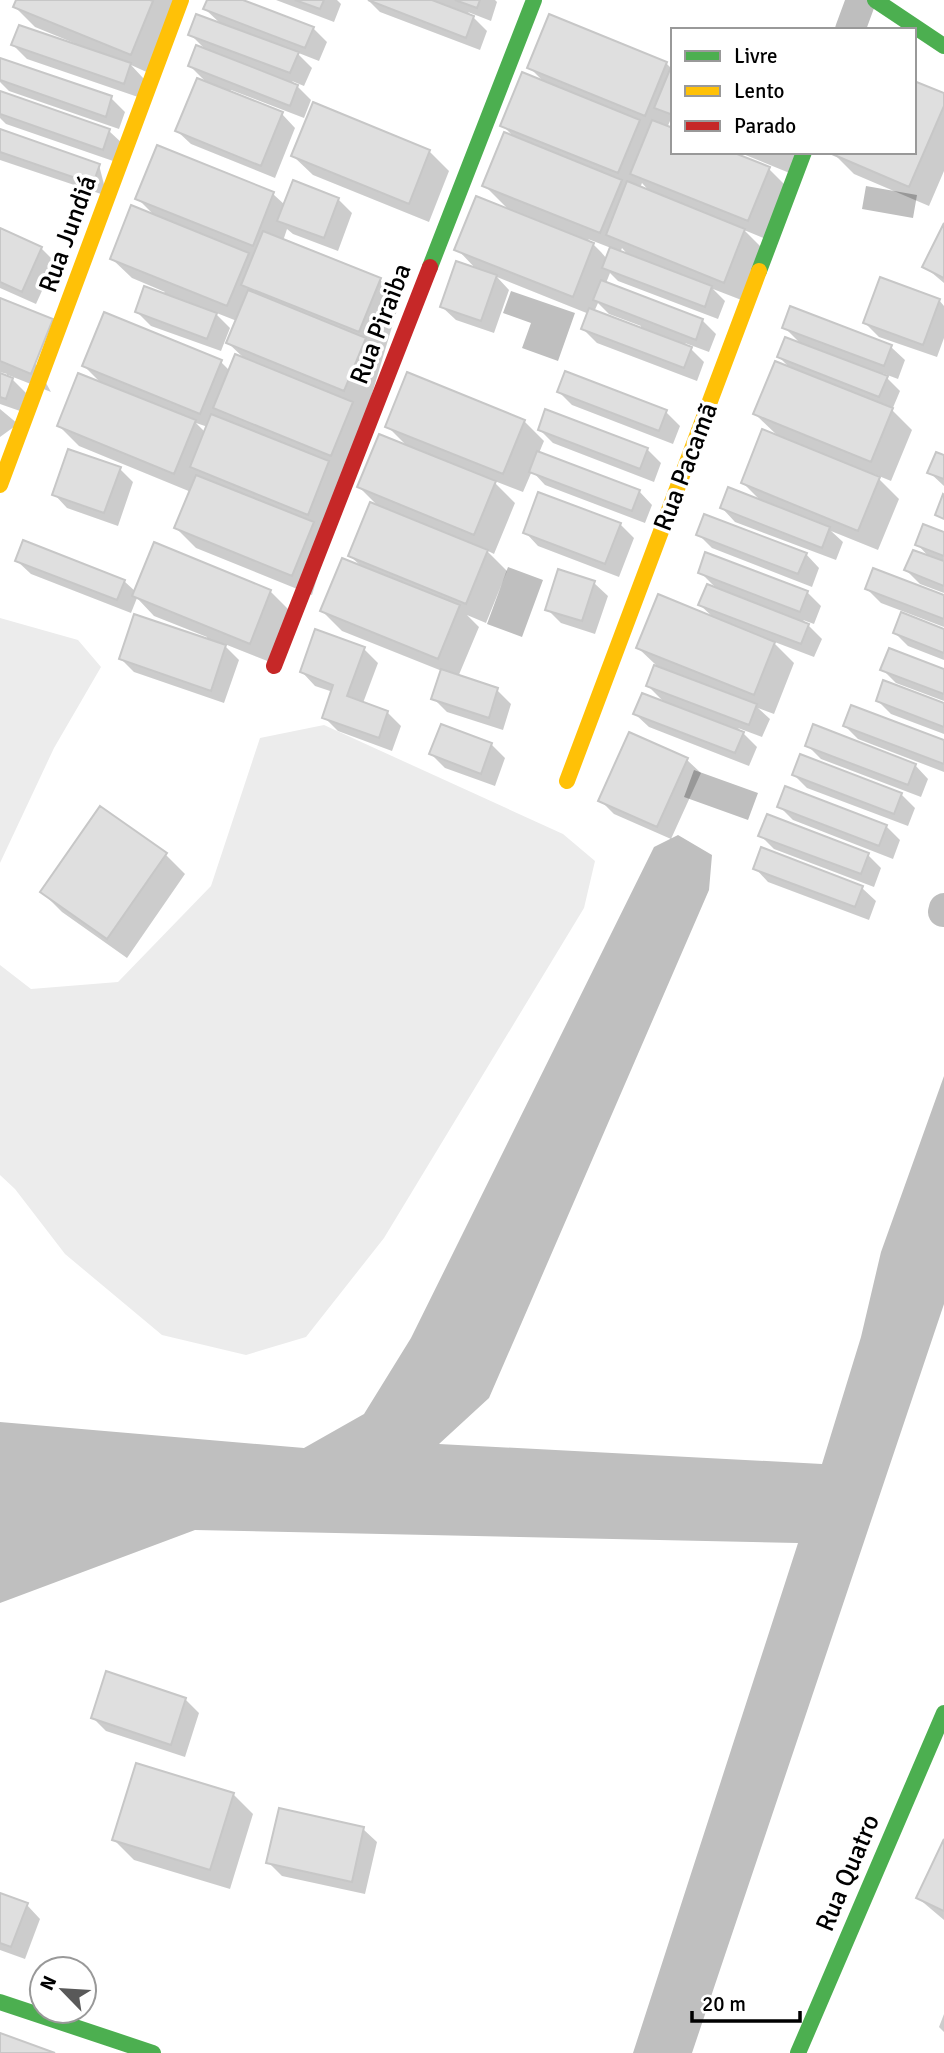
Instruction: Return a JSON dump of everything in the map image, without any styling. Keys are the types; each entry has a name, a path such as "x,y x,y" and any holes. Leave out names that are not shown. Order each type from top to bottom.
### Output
{"street":[{"name":"Rua Jundiá","path":"0,485 181,0"},
{"name":"Rua Piraiba","path":"274,666 534,0"},
{"path":"851,28 861,0"},
{"path":"875,0 944,46"},
{"name":"Rua Pacamã","path":"567,781 803,154"},
{"name":"Rua Quatro","path":"798,2053 944,1713"},
{"path":"0,2002 153,2053"}],"shaded area":[{"path":"866,186 917,195 913,218 862,209"},
{"path":"511,291 575,313 558,361 522,348 531,323 503,313"},
{"path":"508,567 543,580 522,637 487,624"},
{"path":"0,618 78,640 101,667 54,748 0,863"},
{"path":"324,725 563,834 595,861 584,908 384,1238 306,1337 246,1355 162,1335 65,1254 15,1189 0,1175 0,965 31,989 118,982 211,886 260,738"},
{"path":"694,770 758,793 748,820 684,797"},
{"path":"678,835 712,855 709,890 489,1398 439,1444 822,1464 861,1337 881,1252 944,1076 944,1304 692,2053 633,2053 798,1543 195,1530 0,1603 0,1422 304,1448 364,1414 411,1338 654,847"}],"building":[{"path":"16,0 153,1 131,55 13,7"},
{"path":"207,0 243,0 314,27 305,48 203,9"},
{"path":"295,0 324,0 320,9"},
{"path":"368,0 432,0 474,16 466,38"},
{"path":"455,0 480,0 477,8"},
{"path":"196,14 299,52 290,73 188,35"},
{"path":"549,14 667,62 645,116 527,68"},
{"path":"19,25 131,63 124,84 11,45"},
{"path":"196,45 298,85 290,106 188,66"},
{"path":"0,58 112,96 106,117 0,80"},
{"path":"671,67 671,114 654,108"},
{"path":"522,72 640,120 618,173 500,126"},
{"path":"197,78 283,112 261,166 175,131"},
{"path":"916,82 944,93 944,106 909,187 832,154 916,154"},
{"path":"0,91 110,129 103,150 0,114"},
{"path":"313,102 430,150 409,204 291,156"},
{"path":"652,120 671,127 671,154 737,154 770,167 748,221 630,174"},
{"path":"0,129 100,164 93,184 0,152"},
{"path":"504,132 622,180 600,233 482,186"},
{"path":"157,145 274,192 253,246 135,199"},
{"path":"293,180 339,198 324,238 277,221"},
{"path":"627,181 745,229 724,283 606,235"},
{"path":"476,196 594,243 573,297 454,250"},
{"path":"131,205 249,253 227,306 110,259"},
{"path":"944,223 944,278 922,267"},
{"path":"0,228 42,247 22,292 0,282"},
{"path":"263,231 381,278 359,332 241,285"},
{"path":"610,247 712,286 705,307 602,268"},
{"path":"456,261 497,275 481,321 440,307"},
{"path":"880,277 940,299 923,345 863,323"},
{"path":"601,280 703,319 696,340 593,300"},
{"path":"144,286 217,313 207,339 135,312"},
{"path":"248,290 366,338 344,391 226,343"},
{"path":"0,298 53,319 31,374 0,361"},
{"path":"790,306 892,345 884,366 782,328"},
{"path":"589,308 692,347 684,368 581,329"},
{"path":"104,312 222,360 200,414 82,366"},
{"path":"785,337 888,376 879,397 777,357"},
{"path":"235,354 353,402 331,456 213,408"},
{"path":"775,361 893,408 871,462 753,414"},
{"path":"565,371 667,410 659,431 557,392"},
{"path":"407,372 525,420 503,474 385,427"},
{"path":"0,373 13,378 6,399 0,397"},
{"path":"78,373 196,420 174,474 57,426"},
{"path":"545,409 648,448 640,469 538,430"},
{"path":"211,414 329,461 308,515 190,467"},
{"path":"762,429 880,477 858,531 741,483"},
{"path":"379,434 496,481 474,535 357,487"},
{"path":"68,449 121,467 104,513 52,495"},
{"path":"537,451 640,490 632,511 529,472"},
{"path":"936,452 944,455 944,479 927,473"},
{"path":"196,475 314,522 292,576 174,528"},
{"path":"728,487 830,527 822,548 720,508"},
{"path":"538,492 621,523 605,564 523,533"},
{"path":"944,495 944,519 935,515"},
{"path":"370,502 488,550 466,604 348,556"},
{"path":"704,514 807,553 798,574 696,535"},
{"path":"923,524 944,532 944,556 915,545"},
{"path":"23,540 125,580 117,600 15,561"},
{"path":"154,542 271,590 250,644 132,596"},
{"path":"913,550 944,561 944,586 904,570"},
{"path":"705,552 808,591 800,612 698,573"},
{"path":"342,558 460,605 438,659 320,611"},
{"path":"873,568 944,595 944,619 865,589"},
{"path":"558,569 595,581 582,621 545,610"},
{"path":"707,584 809,624 801,644 698,605"},
{"path":"658,594 775,642 754,695 636,648"},
{"path":"901,612 944,629 944,653 893,633"},
{"path":"134,614 226,645 211,691 119,659"},
{"path":"315,629 365,647 347,696 388,711 379,738 322,718 333,685 300,672"},
{"path":"889,648 944,669 944,694 880,670"},
{"path":"654,665 757,704 749,725 646,686"},
{"path":"441,669 498,688 489,718 431,699"},
{"path":"883,680 944,703 944,727 876,701"},
{"path":"642,693 744,732 735,753 633,714"},
{"path":"851,705 944,740 944,764 843,726"},
{"path":"441,724 492,743 481,774 429,754"},
{"path":"813,724 916,764 908,785 805,746"},
{"path":"629,732 688,758 657,827 598,801"},
{"path":"800,754 902,793 894,814 792,775"},
{"path":"785,786 887,825 879,846 777,807"},
{"path":"100,806 167,853 107,939 40,892"},
{"path":"767,814 869,853 861,874 758,836"},
{"path":"761,847 863,886 855,907 753,869"},
{"path":"106,1671 186,1698 171,1745 91,1718"},
{"path":"136,1763 234,1793 210,1870 112,1840"},
{"path":"279,1808 364,1827 352,1882 266,1863"},
{"path":"944,1839 944,1911 916,1898"},
{"path":"0,1893 28,1903 11,1947 0,1943"},
{"path":"0,2033 55,2053 0,2053"}],"traffic: fast":[{"path":"430,267 534,0"},
{"path":"875,0 944,46"},
{"path":"759,271 803,154"},
{"path":"798,2053 944,1713"},
{"path":"0,2002 153,2053"}],"traffic: slow":[{"path":"0,485 181,0"},
{"path":"567,781 759,271"}],"traffic: jam":[{"path":"274,666 430,267"}]}
